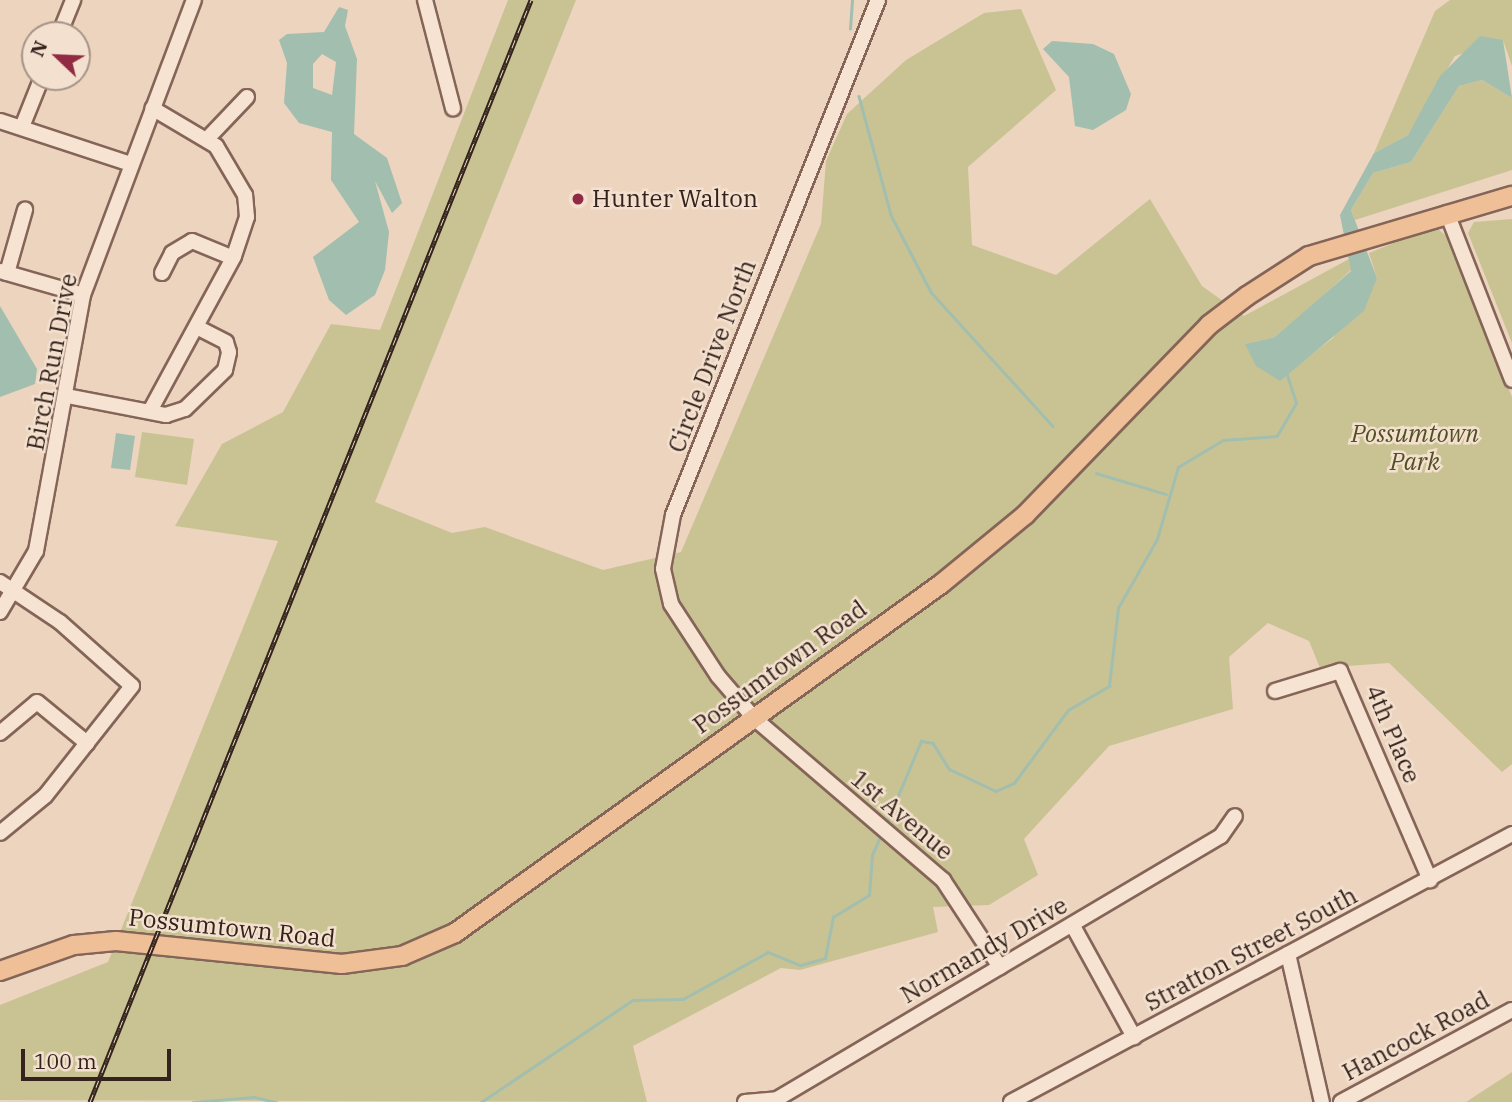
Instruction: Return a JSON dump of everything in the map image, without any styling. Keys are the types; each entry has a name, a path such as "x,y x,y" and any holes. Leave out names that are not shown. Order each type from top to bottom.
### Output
{"main road":[{"name":"Possumtown Road","path":"0,971 74,945 116,941 317,963 402,956 455,933 752,716 941,584 1025,515 1209,325 1276,276 1334,248 1377,232 1512,196"}],"street":[{"path":"65,21 73,0"},
{"name":"Birch Run Drive","path":"0,612 15,591 36,551 67,396 83,295 194,0"},
{"name":"Circle Drive North","path":"752,716 690,638 671,604 663,569 667,541 878,0"},
{"path":"429,1 453,108"},
{"path":"22,127 36,91"},
{"path":"207,139 247,97"},
{"path":"150,411 233,258 247,217 245,195 207,139 152,108"},
{"path":"0,121 131,164"},
{"path":"25,210 4,272 83,295"},
{"path":"1447,213 1512,380"},
{"path":"162,273 172,253 192,241 233,258"},
{"path":"67,396 150,411 185,409 225,370 226,342 197,327"},
{"path":"0,582 15,591 132,686 45,796 0,833"},
{"name":"4th Place","path":"1275,691 1340,671 1430,880"},
{"path":"0,733 37,702 86,743"},
{"name":"1st Avenue","path":"752,716 943,880 1000,967"},
{"name":"Normandy Drive","path":"745,1102 777,1101 1221,836 1235,816"},
{"name":"Stratton Street South","path":"1011,1102 1512,834"},
{"path":"1073,926 1134,1037"},
{"path":"1288,954 1322,1102"},
{"name":"Hancock Road","path":"1341,1102 1512,1010"}],"green space":[{"name":"Possumtown Park","path":"508,0 576,0 375,502 452,533 485,527 603,570 681,552 821,224 826,161 847,114 906,60 984,13 1021,9 1056,90 968,167 972,245 1056,275 1150,199 1202,286 1244,316 1349,259 1351,270 1292,324 1275,337 1245,344 1312,354 1333,338 1377,278 1369,253 1426,230 1437,228 1446,236 1512,397 1512,764 1502,772 1389,663 1320,668 1309,641 1268,623 1229,657 1233,709 1109,746 1024,839 1038,875 989,905 933,907 938,932 800,970 781,968 633,1046 647,1102 0,1100 0,1005 108,962 278,541 175,526 222,444 283,412 331,324 380,330"},
{"path":"1450,0 1512,0 1512,66 1503,40 1455,56 1408,135 1374,153 1435,11"},
{"path":"1482,80 1512,98 1512,170 1355,220 1351,210 1373,173 1411,162 1459,86"},
{"path":"1512,219 1512,343 1468,233 1474,222"},
{"path":"142,432 194,439 187,485 135,477"},
{"path":"1512,1072 1512,1102 1466,1102"}],"shaded area":[{"path":"339,7 348,10 345,26 357,59 354,134 387,158 402,203 392,213 375,181 389,232 385,270 375,295 346,315 329,300 313,257 359,222 331,180 332,132 299,123 284,103 287,63 279,40 287,34 324,32","holes":["322,54 336,62 332,95 313,88 313,64"]},
{"path":"1480,36 1503,40 1512,98 1482,80 1459,86 1411,162 1373,173 1351,210 1377,278 1364,311 1280,381 1256,366 1245,344 1275,337 1351,271 1340,215 1374,153 1408,135 1440,76"},
{"path":"1052,41 1093,44 1114,54 1131,94 1126,110 1093,130 1075,126 1069,77 1043,49"},
{"path":"0,306 37,369 35,384 0,397"},
{"path":"116,433 135,436 130,470 111,468"}],"waterway":[{"path":"850,29 852,0"},
{"path":"859,96 891,215 931,292 1053,426"},
{"path":"886,824 921,741 933,743 949,769 996,791 1014,783 1068,710 1109,686 1118,608 1157,539 1178,467 1223,440 1277,436 1296,403 1286,372"},
{"path":"1096,473 1166,494"},
{"path":"481,1102 633,1000 683,999 768,952 801,965 825,958 833,917 869,895 872,855 882,833"},
{"path":"193,1102 254,1097 276,1102"}],"railway":[{"path":"90,1102 531,0"}],"place":[{"name":"Hunter Walton","path":"578,199"}]}
